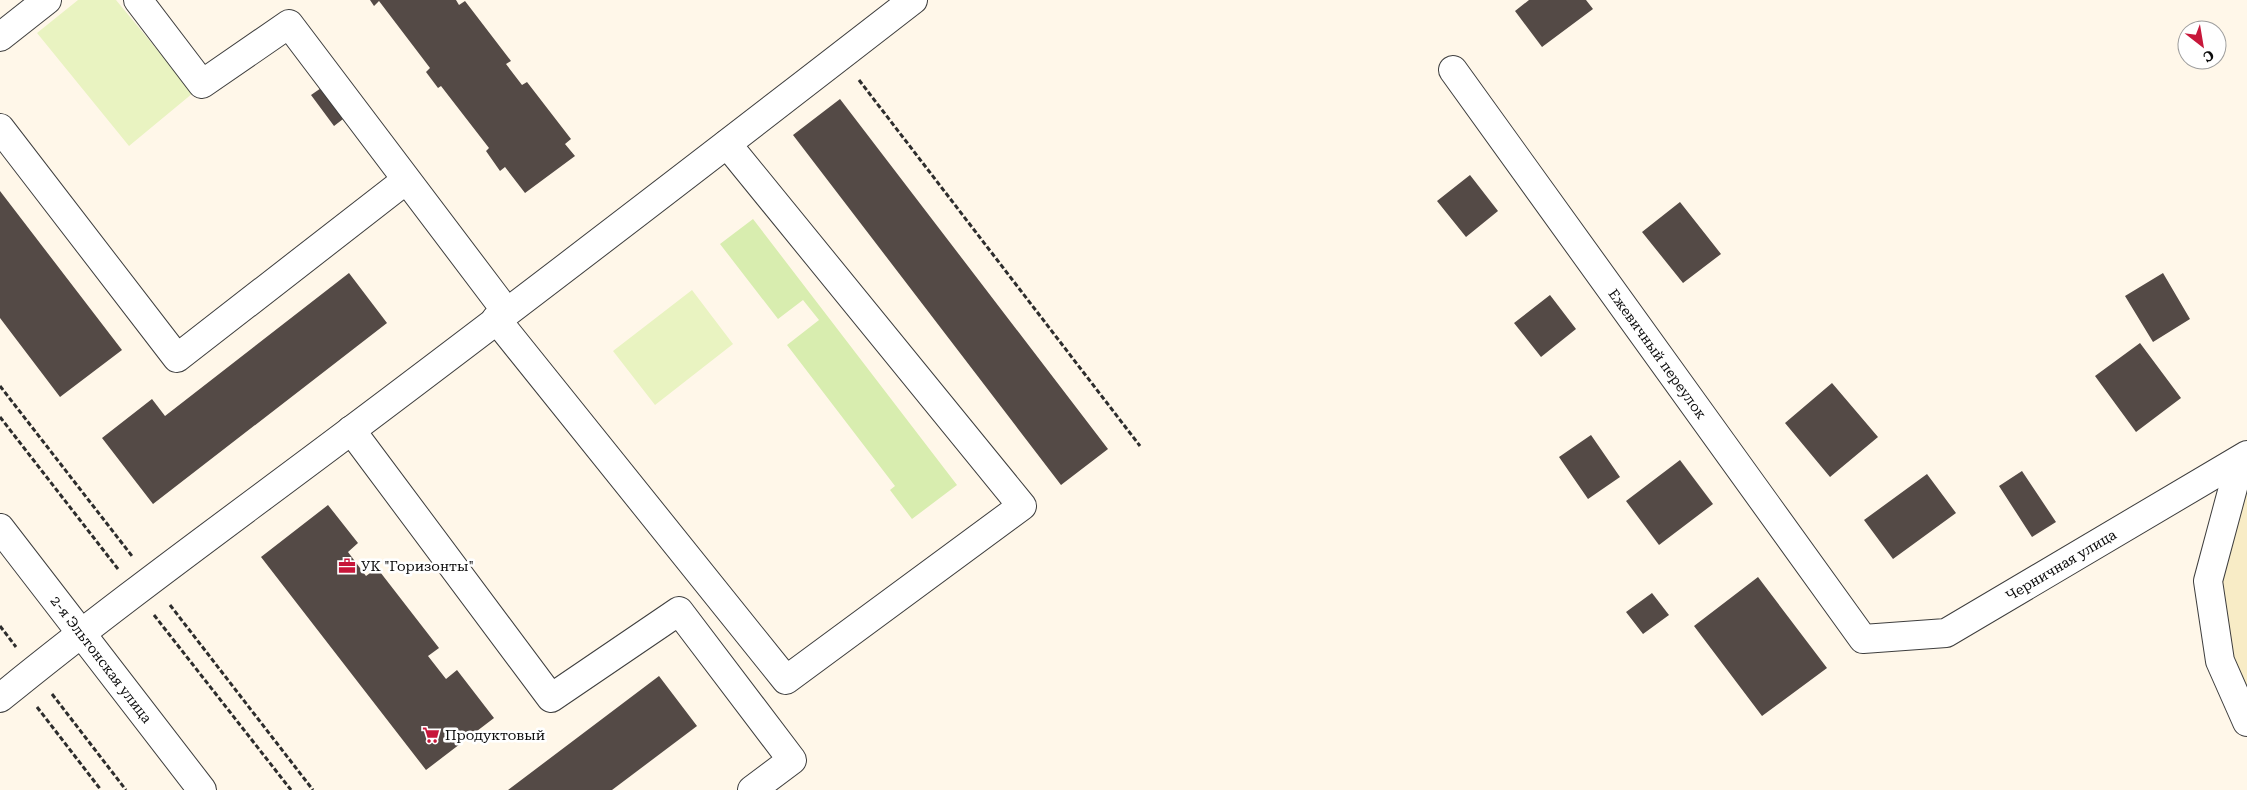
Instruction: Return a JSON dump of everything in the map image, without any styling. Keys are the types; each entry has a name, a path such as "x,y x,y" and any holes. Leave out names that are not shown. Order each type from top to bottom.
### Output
{"street":[{"path":"0,37 47,0"},
{"path":"138,0 202,84 289,24 406,180 501,315 786,680 1022,506 727,144"},
{"path":"17,683 80,632 352,430 913,0"},
{"name":"Ежевичный переулок","path":"1453,70 1863,640"},
{"path":"0,128 177,358 406,180"},
{"path":"352,430 551,698 679,611 792,760 752,790"},
{"name":"Черничная улица","path":"1863,640 1946,632 2247,455"},
{"path":"2247,463 2234,484 2208,581 2220,661 2247,722"},
{"name":"2-я Эльтонская улица","path":"0,528 202,790"}],"path":[{"path":"841,56 1140,446"},
{"path":"0,626 17,683 101,790"},
{"path":"17,683 126,790"}],"shaded area":[{"path":"2247,493 2247,689 2233,667 2221,589"}],"green space":[{"path":"78,0 116,0 193,93 129,146 37,33"},
{"path":"753,219 957,485 912,519 890,490 895,486 787,345 819,320 803,300 778,319 720,244"},
{"path":"692,290 733,344 655,405 613,351"}],"building":[{"path":"370,0 456,0 459,5 465,1 511,61 506,64 522,85 527,82 571,139 565,144 575,156 525,193 505,167 500,171 486,151 489,148 441,86 438,88 426,72 430,68 379,1 374,6"},
{"path":"1529,0 1586,0 1593,9 1542,47 1515,11"},
{"path":"324,86 347,116 334,126 311,95"},
{"path":"840,99 1108,449 1061,485 793,135"},
{"path":"1470,175 1498,211 1466,237 1437,201"},
{"path":"0,191 122,350 60,397 0,318"},
{"path":"1680,202 1721,254 1683,283 1642,232"},
{"path":"349,273 387,323 153,504 102,438 152,399 165,416"},
{"path":"2163,273 2190,319 2153,342 2125,296"},
{"path":"1550,295 1576,329 1541,357 1514,323"},
{"path":"2140,343 2181,398 2136,432 2095,376"},
{"path":"1832,383 1878,437 1830,477 1785,423"},
{"path":"1591,435 1620,477 1588,499 1559,457"},
{"path":"1680,460 1713,504 1659,545 1626,501"},
{"path":"2022,471 2056,522 2032,537 1999,486"},
{"path":"1927,474 1956,513 1893,559 1864,520"},
{"path":"328,505 358,543 348,552 366,576 377,568 439,648 428,656 446,679 457,670 494,718 426,770 261,557"},
{"path":"1758,577 1827,668 1762,716 1694,626"},
{"path":"1652,593 1669,615 1643,634 1626,612"},
{"path":"659,676 697,726 612,790 508,790"}],"place":[{"name":"УК \"Горизонты\"","path":"347,566"},
{"name":"Продуктовый","path":"431,735"}]}
